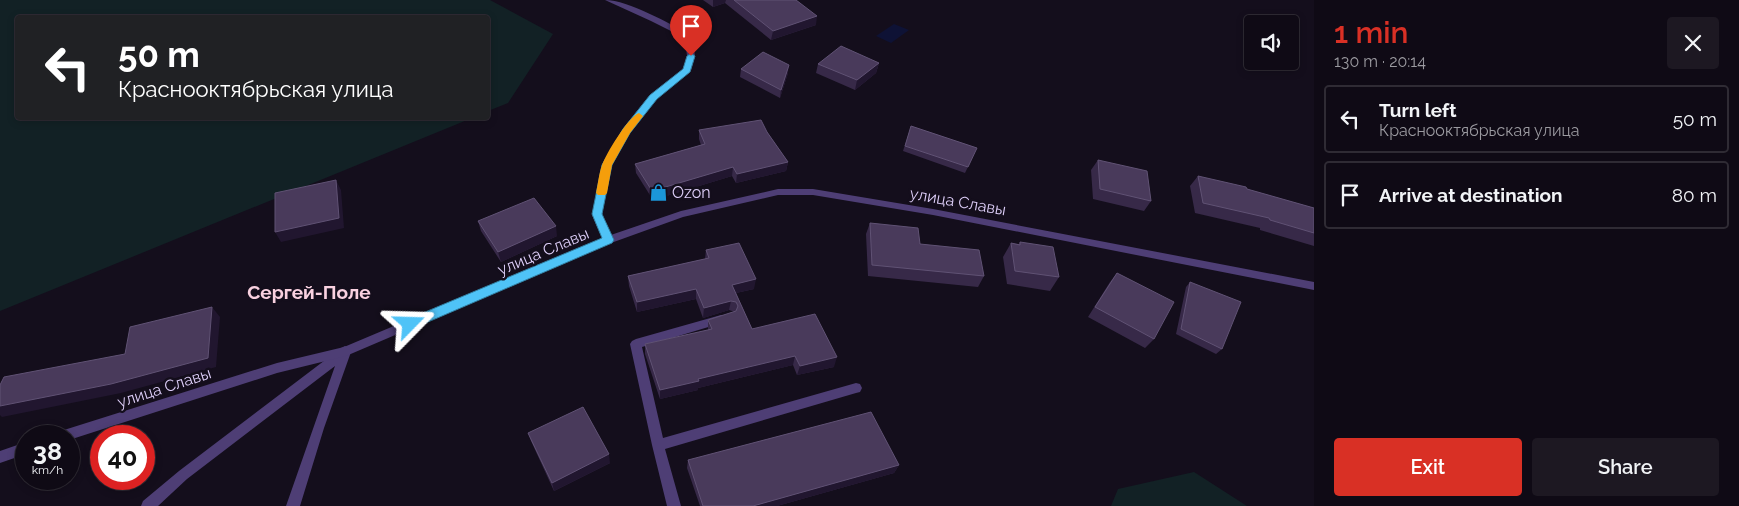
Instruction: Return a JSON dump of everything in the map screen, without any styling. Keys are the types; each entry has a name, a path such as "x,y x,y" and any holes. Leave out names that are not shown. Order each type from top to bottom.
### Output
{"street":[{"path":"608,0 689,36 691,56 687,70 654,97 626,131 607,165 597,214 608,240"},
{"name":"улица Славы","path":"80,431 277,368 346,351 608,240 681,214 778,192 813,192 933,212 1314,286"},
{"path":"674,506 658,445 636,344 730,316"},
{"path":"148,506 183,475 346,351"},
{"path":"293,506 318,428 346,351"},
{"path":"658,445 856,388"},
{"path":"0,457 15,452"}],"shaded area":[{"path":"0,0 490,0 553,34 508,103 490,110 490,15 15,15 15,120 467,120 0,311"},
{"path":"894,24 909,30 891,43 876,36"},
{"path":"1194,472 1247,506 1111,506 1118,489"}],"building":[{"path":"734,0 796,0 817,16 773,31"},
{"path":"841,46 879,63 857,80 818,64"},
{"path":"763,52 789,65 781,90 741,69"},
{"path":"761,120 788,162 737,174 733,167 652,191 635,164 705,144 699,130"},
{"path":"911,126 977,148 968,167 905,146"},
{"path":"1098,160 1147,171 1151,201 1100,189"},
{"path":"1198,176 1246,187 1247,189 1314,208 1314,233 1270,220 1269,218 1203,203"},
{"path":"336,180 339,218 275,232 275,193"},
{"path":"534,198 556,226 498,252 478,221"},
{"path":"870,223 918,228 920,244 979,250 984,276 872,265"},
{"path":"1020,242 1053,247 1059,277 1015,271 1011,243 1020,245"},
{"path":"739,243 756,279 732,285 752,329 815,314 837,357 800,366 795,356 660,390 645,344 712,329 708,320 736,311 738,306 736,302 731,301 704,308 696,289 637,302 628,276 709,258 706,250"},
{"path":"1117,273 1174,302 1154,339 1095,307"},
{"path":"1190,282 1241,302 1222,349 1181,329"},
{"path":"212,307 208,358 111,384 0,406 0,385 4,377 125,354 130,327"},
{"path":"583,407 609,454 552,483 528,433"},
{"path":"871,412 899,465 753,506 703,506 688,460"}],"slow traffic":[{"path":"601,193 607,165 626,131 639,116"}],"place":[{"name":"Ozon","path":"658,192"}],"district":[{"name":"Сергей-Поле","path":"309,292"}],"route":[{"path":"410,324 513,282 608,240 597,214 607,165 626,131 654,97 687,70 691,56"}]}
